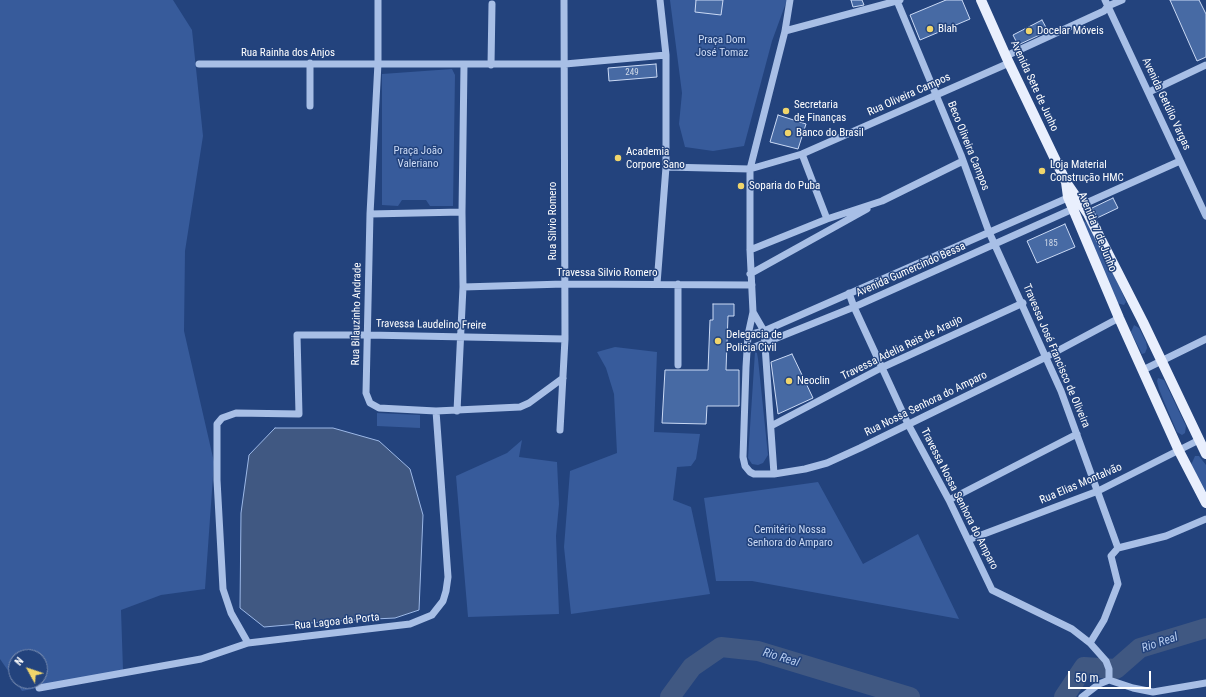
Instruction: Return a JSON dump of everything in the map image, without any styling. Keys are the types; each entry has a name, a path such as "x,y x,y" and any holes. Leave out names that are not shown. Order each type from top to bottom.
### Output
{"main road":[{"name":"Avenida Sete de Junho","path":"981,0 1007,60 1066,182"},
{"name":"Avenida 7 de Junho","path":"1066,182 1072,196 1143,322 1206,454"},
{"name":"Avenida 7 de Junho","path":"1078,206 1119,318 1179,451 1206,503"}],"street":[{"path":"378,0 378,63 370,214 462,212"},
{"name":"Rua Silvio Romero","path":"560,430 565,339 564,0"},
{"path":"657,284 666,167 666,55 660,0"},
{"path":"747,350 748,335 753,312 750,274 750,169 785,31 790,0"},
{"name":"Rua Oliveira Campos","path":"750,169 802,154 936,96 1104,11 1108,7 1122,0"},
{"path":"785,31 898,1"},
{"name":"Beco Oliveira Campos","path":"898,1 963,161 989,232"},
{"path":"490,65 492,4"},
{"name":"Avenida Getúlio Vargas","path":"1108,7 1206,216"},
{"path":"378,63 464,65 565,64 666,55"},
{"name":"Rua Rainha dos Anjos","path":"198,64 378,63"},
{"path":"310,64 310,106"},
{"path":"457,411 463,287 462,212 464,65"},
{"path":"1149,92 1206,65"},
{"path":"802,154 827,219"},
{"path":"750,274 882,200 963,161"},
{"name":"Avenida Gumercindo Bessa","path":"747,350 854,307 1180,161"},
{"path":"666,167 750,169"},
{"name":"Avenida Gumercindo Bessa","path":"748,335 764,331 1072,196"},
{"path":"750,250 827,219 882,200"},
{"name":"Rua Bilauzinho Andrade","path":"370,214 366,393 369,401 379,408 436,411"},
{"name":"Travessa José Francisco de Oliveira","path":"989,232 1023,303 1046,357 1098,491 1118,548"},
{"name":"Travessa Silvio Romero","path":"463,287 564,284 752,285"},
{"path":"678,284 678,365"},
{"name":"Travessa Nossa Senhora do Amparo","path":"849,293 881,368 908,424 949,500 992,590 1072,629 1090,643 1106,661 1109,669 1109,680"},
{"name":"Travessa Adelia Reis de Araujo","path":"771,426 881,368 1023,303"},
{"path":"753,312 764,331 774,474"},
{"name":"Rua Nossa Senhora do Amparo","path":"747,350 743,456 745,466 754,474 774,474 805,469 827,463 1046,357 1119,318"},
{"name":"Travessa Laudelino Freire","path":"248,643 231,613 223,589 217,480 217,424 222,418 236,413 299,414 297,335 461,336 565,339"},
{"path":"1143,370 1206,339"},
{"path":"436,411 524,406 563,378"},
{"name":"Rua Lagoa da Porta","path":"48,686 201,659 248,643 410,624 426,619 438,609 446,591 448,577 436,411"},
{"path":"949,500 1076,434"},
{"name":"Rua Elias Montalvão","path":"968,540 1098,491 1198,440"},
{"path":"1090,643 1104,620 1118,584 1111,556 1118,548 1166,536 1206,519"},
{"path":"1082,697 1099,684 1109,680 1142,690 1168,694 1206,683"}],"green space":[{"path":"0,0 173,0 192,30 203,136 185,251 184,331 214,462 205,589 161,595 121,610 123,670 48,686 48,649 8,649 8,671 0,659"},
{"name":"Praça Dom José Tomaz","path":"670,0 787,0 772,41 744,146 713,151 685,147 679,124 682,93"},
{"name":"Praça João Valeriano","path":"452,69 455,75 453,206 430,206 426,200 402,200 398,206 382,205 382,74"},
{"path":"1085,221 1088,224 1121,290 1126,302 1124,305 1117,303 1083,223"},
{"path":"1134,325 1139,328 1146,342 1147,348 1145,353 1142,354 1131,332"},
{"path":"615,347 657,352 654,432 700,434 696,459 691,466 677,467 673,500 691,507 710,594 571,614 564,547 570,471 617,453 614,394 606,368 597,352"},
{"path":"755,352 757,353 758,359 768,455 763,463 758,465 752,464 748,458"},
{"path":"1158,378 1164,380 1186,426 1185,433 1182,435 1177,432 1165,404 1159,389 1157,381"},
{"path":"377,413 420,415 420,428 377,426"},
{"path":"522,440 519,457 557,462 559,504 556,536 559,614 468,617 456,476 507,453"},
{"path":"1195,456 1199,456 1206,465 1206,492 1191,465"},
{"name":"Cemitério Nossa Senhora do Amparo","path":"818,482 863,564 918,534 959,619 752,581 716,581 704,498"},
{"path":"21,689 32,689 22,691"}],"shaded area":[{"path":"275,428 333,428 379,441 410,469 423,515 419,610 395,618 264,627 240,608 241,513 249,455"}],"building":[{"path":"696,0 723,0 721,15 695,12"},
{"path":"851,0 862,0 864,5 853,7"},
{"name":"Blah","path":"946,0 962,0 970,19 920,40 910,15"},
{"path":"1170,0 1199,0 1206,14 1206,57 1197,61"},
{"path":"1042,20 1048,31 1018,45 1013,35"},
{"path":"656,64 657,77 609,81 608,68"},
{"name":"Banco do Brasil","path":"778,115 806,124 798,149 770,142"},
{"path":"1113,198 1118,208 1097,218 1092,208"},
{"path":"1065,224 1075,247 1037,263 1027,241"},
{"path":"713,304 734,304 734,316 728,316 726,370 739,370 739,406 707,406 706,424 662,423 665,370 708,370 710,320 713,320"},
{"name":"Neoclin","path":"792,354 813,398 778,414 771,362"}],"waterway":[{"name":"Rio Real","path":"1064,697 1084,667 1116,669 1140,648 1206,628"},
{"name":"Rio Real","path":"670,697 692,667 721,647 758,651 910,697"}],"place":[{"name":"Blah","path":"930,29"},
{"name":"Docelar Móveis","path":"1029,31"},
{"name":"Secretaria de Finanças","path":"786,111"},
{"name":"Banco do Brasil","path":"788,133"},
{"name":"Academia Corpore Sano","path":"618,158"},
{"name":"Loja Material Construção HMC","path":"1042,171"},
{"name":"Soparia do Puba","path":"741,186"},
{"name":"Delegacia de Policia Civil","path":"718,341"},
{"name":"Neoclin","path":"789,381"}]}
